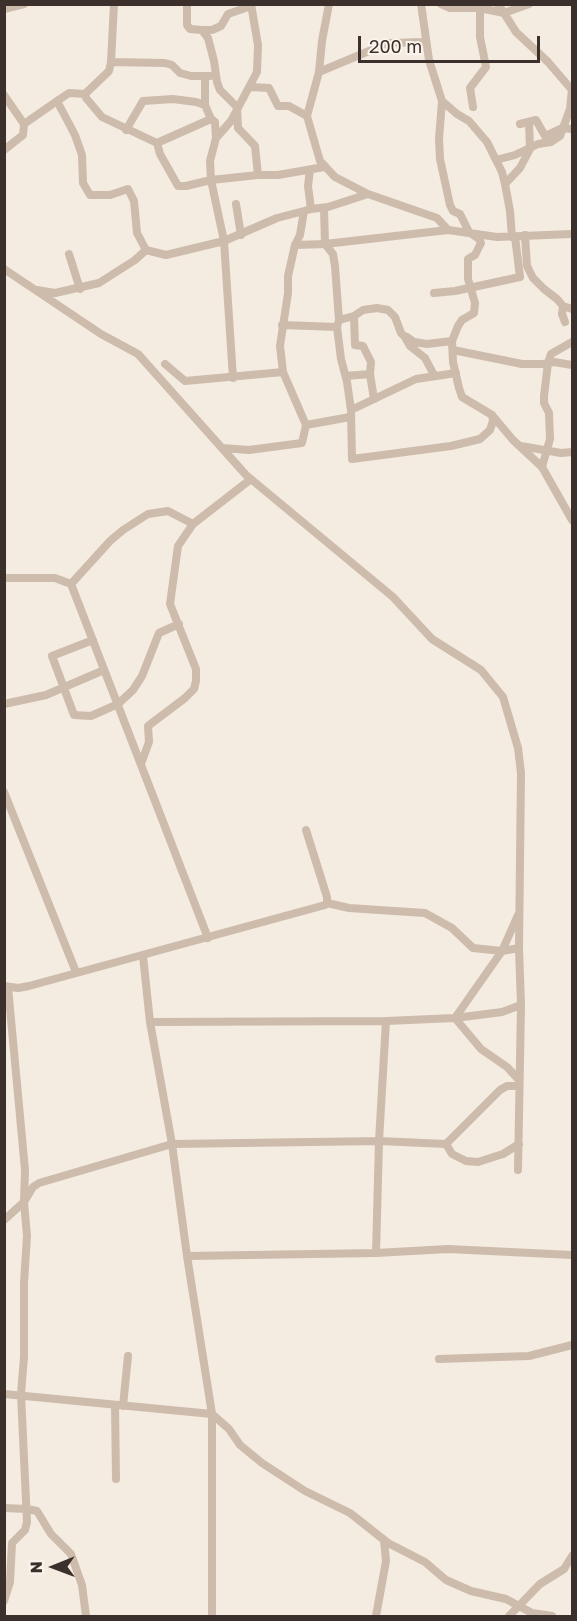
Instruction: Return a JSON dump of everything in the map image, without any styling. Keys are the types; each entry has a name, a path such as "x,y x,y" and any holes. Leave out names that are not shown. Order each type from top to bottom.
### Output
{"street":[{"path":"4,9 24,4"},
{"path":"24,124 69,93 85,94 109,71 114,4"},
{"path":"187,4 187,25 190,29 202,30 212,30 221,26 228,14 251,5 259,56 257,72 231,121 216,138"},
{"path":"329,4 319,72 308,116 320,161 335,177 368,194 437,218 448,230"},
{"path":"421,4 425,42 442,101 440,159 450,205 453,211 460,214 469,232 481,243 475,255 468,259 470,287 475,303 474,313 462,320 458,326 453,345 452,357 462,397 492,415 519,446 542,467 573,520"},
{"path":"441,4 450,8 480,8 504,13 529,4"},
{"path":"496,160 531,149 538,144 551,142 560,136 570,109 572,90 548,62 516,32 498,4"},
{"path":"473,107 470,88 486,67 480,37 480,8"},
{"path":"202,30 208,38 220,90 237,107 238,128 255,146 258,174"},
{"path":"319,72 388,43 425,42"},
{"path":"111,62 165,63 172,65 180,73 191,76 216,75"},
{"path":"205,76 205,105 211,119 215,122 216,138 210,161 211,180 224,241 233,378"},
{"path":"251,87 269,88 278,106 289,106 308,116"},
{"path":"85,94 102,117 157,143 211,119"},
{"path":"4,95 24,124 23,135 4,150"},
{"path":"126,130 143,101 173,99 205,105"},
{"path":"57,100 75,135 82,155 83,183 90,195 110,195 128,189 134,201 137,233 146,250 166,255 224,241 277,218 324,208 368,194"},
{"path":"434,293 455,291 520,277 505,184 496,160 480,132 442,101"},
{"path":"505,184 531,149 525,123 536,120 545,136 562,128 573,129"},
{"path":"157,143 160,154 178,186 258,174 278,175 324,167"},
{"path":"222,448 249,450 302,443 306,425 283,372 280,346 288,293 288,276 295,245 307,210 310,170"},
{"path":"236,204 241,235"},
{"path":"324,208 325,244 333,254 335,267 341,359 346,376 351,414 352,459 451,446 480,439 490,430 492,415"},
{"path":"295,245 325,244 448,230 514,237 573,234"},
{"path":"525,235 527,266 544,289 562,306 565,322"},
{"path":"35,290 55,293 99,284 146,250"},
{"path":"69,254 80,289"},
{"path":"4,269 101,334 138,354 251,479 386,590 432,639 480,670 502,697 518,748 521,773 518,1170"},
{"path":"562,306 573,309"},
{"path":"282,325 338,323 363,310 377,308 388,310 395,317 401,333 410,346 425,358 434,375"},
{"path":"354,316 355,345 363,346 371,362 370,374 374,399"},
{"path":"405,337 414,342 453,345 522,364 573,365"},
{"path":"542,467 550,439 549,413 544,403 548,363 551,354 573,342"},
{"path":"165,364 185,381 283,372"},
{"path":"306,425 351,414 374,399 408,382 434,375 456,373"},
{"path":"346,376 370,374"},
{"path":"519,446 561,453 573,452"},
{"path":"141,764 148,742 148,726 185,698 194,689 196,681 196,669 170,604 178,546 193,524 251,479"},
{"path":"71,584 117,535 148,514 168,511 193,524"},
{"path":"4,578 55,578 71,584 208,938"},
{"path":"93,640 52,656 74,715 91,716 118,704 133,690 142,676 159,633 179,624"},
{"path":"4,704 46,694 104,670"},
{"path":"4,792 76,972"},
{"path":"306,830 327,903"},
{"path":"4,1545 25,1530 27,1522 21,1394 27,1236 24,1202 25,1170 6,986 29,986 327,903 349,908 425,913 452,928 473,948 502,951 519,948"},
{"path":"455,1018 502,951 519,911"},
{"path":"143,956 150,1022 172,1144 212,1414 212,1617"},
{"path":"150,1022 386,1021 455,1018 502,1012 521,1005"},
{"path":"455,1018 481,1049 507,1067 519,1083"},
{"path":"376,1253 379,1141 386,1021"},
{"path":"4,1220 24,1202 33,1187 39,1183 172,1144 379,1141 446,1144 500,1090 519,1083"},
{"path":"446,1144 452,1154 466,1161 478,1162 503,1154 519,1144"},
{"path":"187,1256 376,1253 448,1249 573,1255"},
{"path":"439,1359 529,1356 573,1345"},
{"path":"116,1479 119,1406 128,1356"},
{"path":"4,1394 212,1414 229,1429 240,1445 262,1463 305,1491 350,1513 384,1540 425,1563 456,1586 506,1599 532,1613 552,1617"},
{"path":"4,1508 37,1511 51,1533 71,1554 82,1585 86,1617"},
{"path":"4,1601 10,1582 13,1540"},
{"path":"376,1617 386,1561 384,1540"},
{"path":"509,1617 540,1584 564,1569 573,1556"}]}
